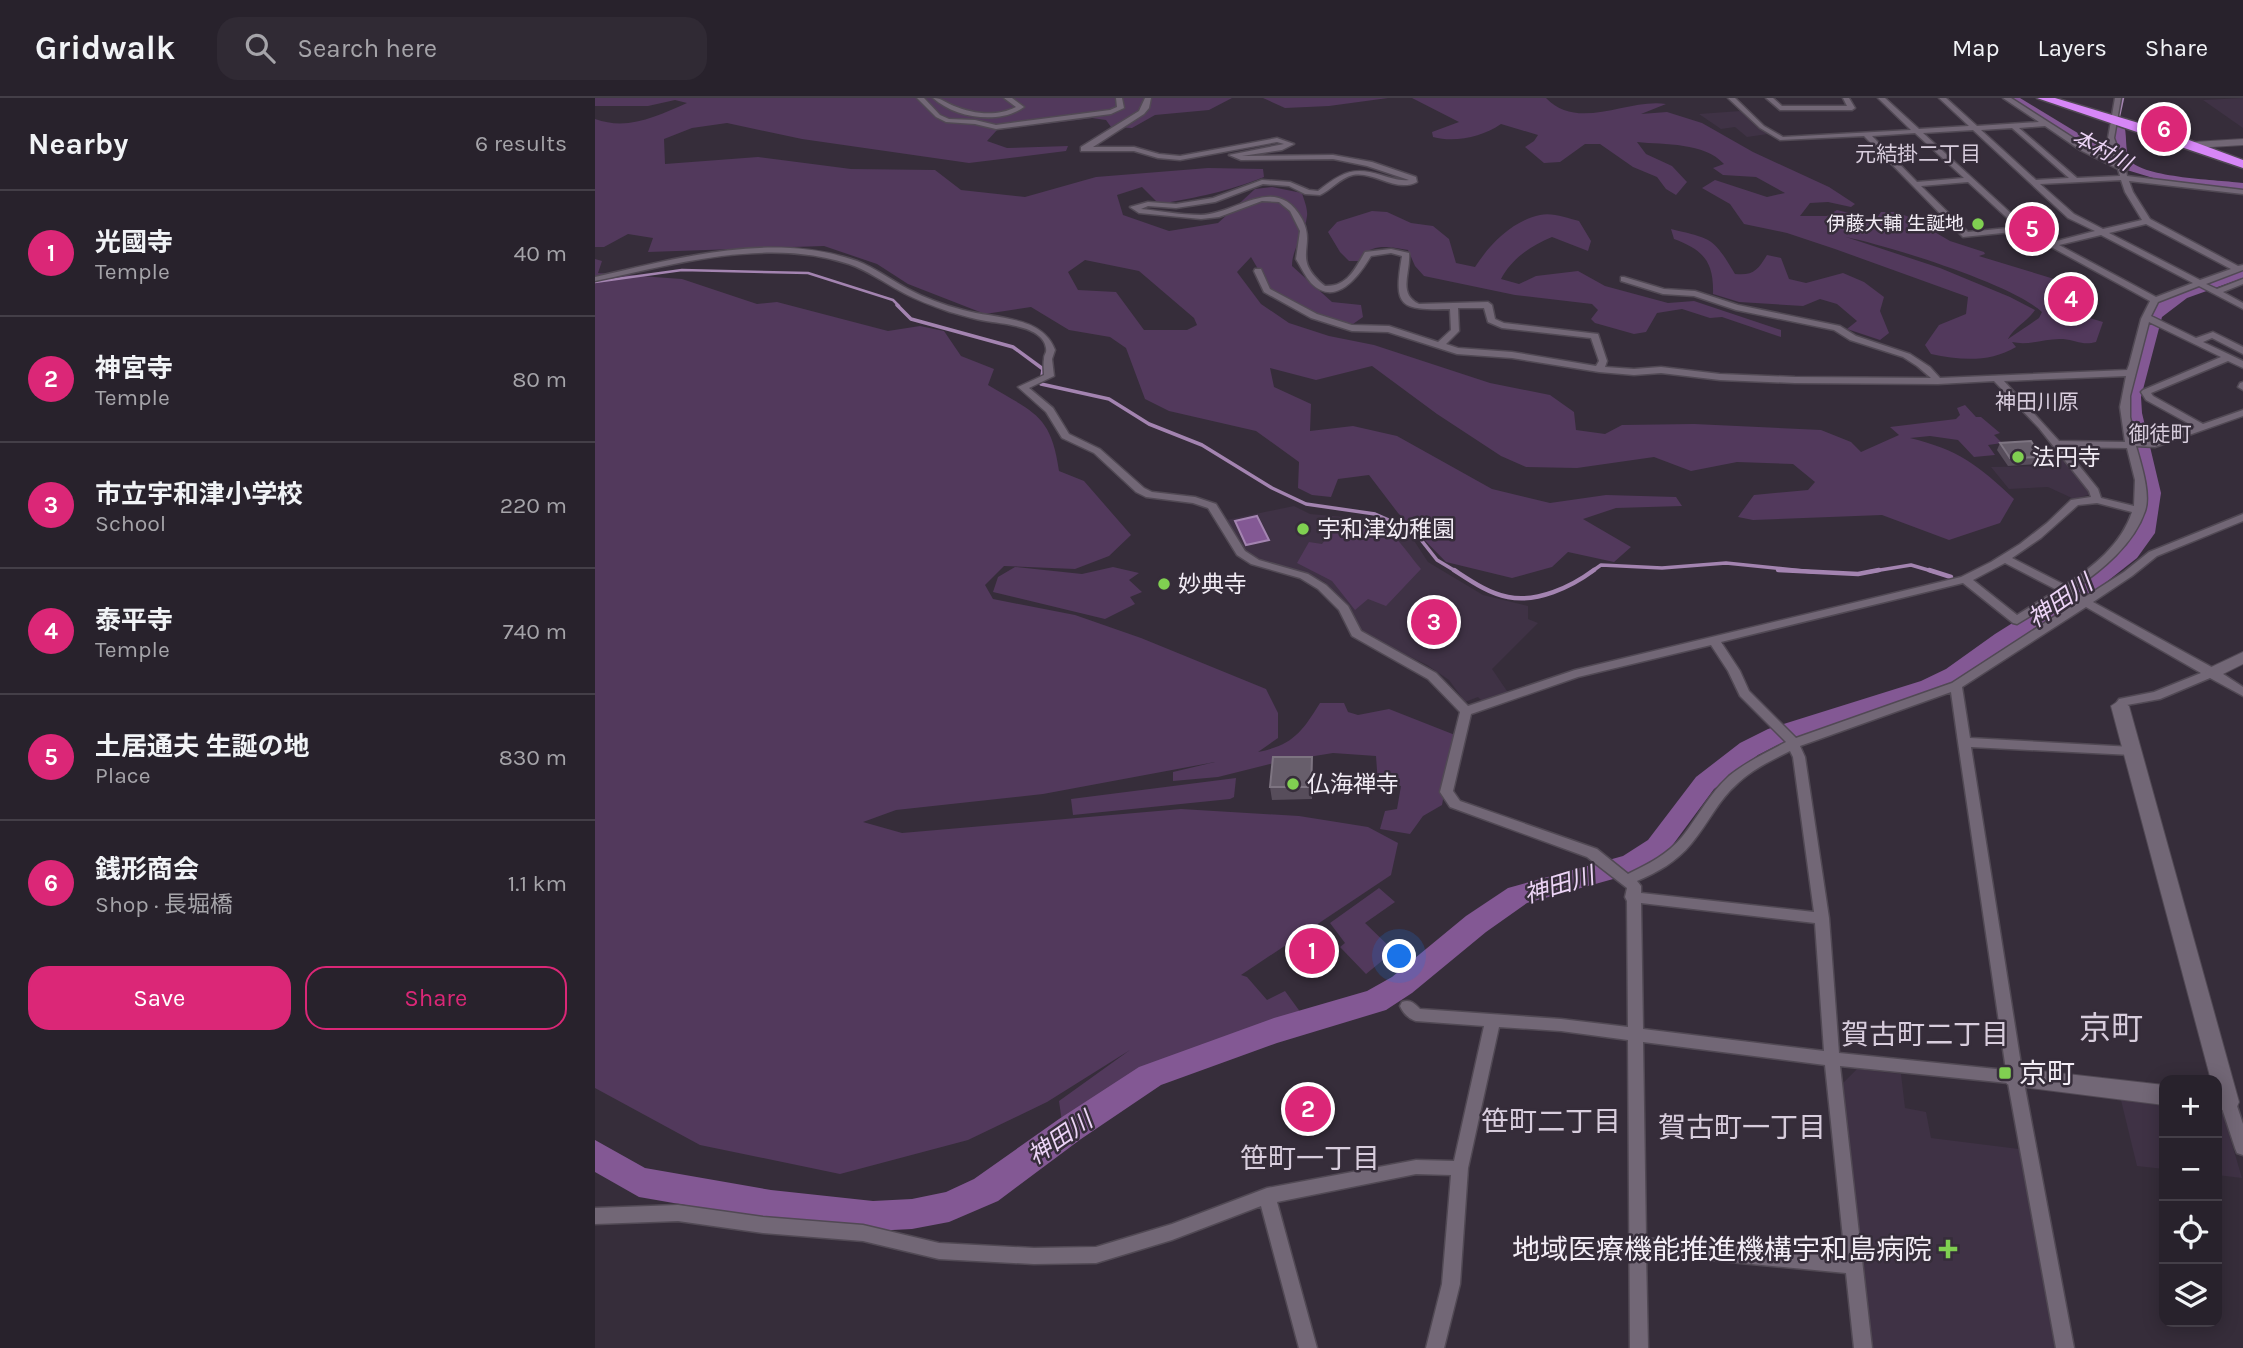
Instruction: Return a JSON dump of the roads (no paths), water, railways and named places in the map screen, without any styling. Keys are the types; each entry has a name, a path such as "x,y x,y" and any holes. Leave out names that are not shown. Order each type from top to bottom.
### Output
{"highway":[{"path":"2043,98 2194,145 2243,164"}],"street":[{"path":"920,98 938,116 948,121 975,122 1003,128 1035,120 1111,113 1121,108 1119,98"},
{"path":"936,98 956,111 993,114 1009,113 1021,107 1007,98"},
{"path":"1149,98 1139,116 1084,149 1134,149 1158,156 1180,158 1277,140 1290,144 1282,148 1233,155 1241,158 1333,156 1369,164 1413,179 1413,182 1393,182 1369,174 1352,173 1341,177 1320,192 1308,192 1290,184 1262,182 1215,200 1176,206 1143,204 1135,209 1201,217 1216,215 1261,199 1282,200 1293,210 1304,231 1300,259 1313,281 1324,288 1344,287 1352,281 1368,254 1391,251 1406,255 1401,276 1401,295 1408,304 1418,307 1488,305 1491,320 1502,325 1595,336 1603,360 1599,369"},
{"path":"1731,98 1762,127 1782,139 2046,124"},
{"path":"1769,98 1791,120"},
{"path":"1780,108 1852,108 1846,98"},
{"path":"1881,98 2024,229 2155,300"},
{"path":"1942,98 2071,216 2243,306"},
{"path":"2006,98 2118,164 2171,183"},
{"path":"2118,98 2112,138 2118,164 2129,192 2147,221 2240,268"},
{"path":"2014,127 2075,180"},
{"path":"1865,134 1966,235 2024,229"},
{"path":"2194,145 2243,142"},
{"path":"2033,182 2124,178 2243,192"},
{"path":"1915,184 1971,180"},
{"path":"2053,244 2147,221"},
{"path":"595,279 700,257 785,251 854,263 918,297 979,318 1019,324 1044,336 1051,350 1048,359 1049,376 1023,387 1050,410 1065,436 1097,451 1140,490 1150,495 1195,500 1212,506 1241,553 1255,562 1304,576 1322,587 1344,608 1356,633 1432,676 1466,711"},
{"path":"2240,268 2155,300 2146,312 2151,319 2243,365"},
{"path":"1258,271 1267,290 1314,316 1352,328 1389,329 1457,351 1511,355 1599,369 1634,372 1661,370 1720,377 1795,380 1938,381 2131,373"},
{"path":"1623,279 1663,291 1695,294 1736,307 1837,328 1848,337 1885,346 1915,359 1928,368 1938,381"},
{"path":"2214,291 2243,281"},
{"path":"1439,346 1455,331 1454,306"},
{"path":"1965,579 2017,620 2067,591 2099,567 2119,547 2140,511 2140,480 2125,415 2125,396 2151,319"},
{"path":"2197,341 2213,335 2243,351"},
{"path":"2204,428 2149,398 2146,392 2229,357"},
{"path":"1996,378 2057,444 2094,491 2097,500"},
{"path":"2057,444 2148,445 2243,413"},
{"path":"1466,711 1513,698 1529,689 1575,674 1965,579 2005,559 2059,519 2075,502 2097,500 2140,511"},
{"path":"1626,877 1660,864 1686,841 1711,803 1734,779 1789,737 1955,686 2153,554 2243,516"},
{"path":"2005,559 2067,591 2243,692"},
{"path":"1714,641 1734,671 1744,693 1789,737 1799,757 1822,918 1832,1059 1863,1348"},
{"path":"2243,657 2213,673 2156,696 2123,702 2120,706 2243,1148"},
{"path":"1955,686 1959,693 1964,742 2015,1077 2065,1348"},
{"path":"1466,711 1446,792 1455,804 1592,853 1626,877 1634,886 1632,897 1639,1348"},
{"path":"1964,742 2132,751"},
{"path":"1632,897 1822,918"},
{"path":"1407,1006 1416,1015 1634,1033 1832,1059 2159,1093"},
{"path":"1435,1348 1451,1284 1460,1168 1493,1020"},
{"path":"595,1216 678,1213 762,1225 863,1233 939,1251 1097,1255 1171,1232 1267,1196 1416,1167 1460,1168"},
{"path":"1267,1196 1308,1348"},
{"path":"1637,1245 1855,1266"}],"waterway":[{"name":"本村川","path":"2011,98 2083,145 2142,172 2193,183 2243,187"},
{"path":"2118,121 2123,98"},
{"path":"2118,125 2122,160 2130,167"},
{"path":"595,282 682,270 808,273 893,300 899,306"},
{"name":"神田川","path":"595,1154 639,1182 771,1205 873,1216 912,1214 949,1207 986,1190 1070,1129 1150,1076 1274,1031 1376,1001 1402,985 1476,924 1518,895 1632,864 1657,847 1705,783 1749,749 1777,735 1929,687 1954,674 2003,639 2087,586 2129,553 2144,533 2151,493 2133,413 2132,397 2154,316 2160,308 2181,295 2243,273"},
{"path":"897,305 911,319 1013,347 1043,369 1041,384 1109,399 1149,424 1202,445 1272,488 1306,504 1375,514 1398,524 1418,536 1437,560 1457,572"},
{"path":"1593,571 1601,565 1662,568 1726,563 1808,572"},
{"path":"1871,571 1911,565 1935,572"},
{"path":"1454,570 1494,593 1519,598 1553,592 1593,571"},
{"path":"1778,570 1808,572"},
{"path":"1871,571 1879,570"},
{"path":"1929,570 1951,577"},
{"path":"1808,572 1858,574 1871,571"},
{"path":"1808,572 1813,572"}],"place":[{"name":"銭形商会","path":"2164,129"},
{"name":"伊藤大輔 生誕地","path":"1978,224"},
{"name":"土居通夫 生誕の地","path":"2032,229"},
{"name":"泰平寺","path":"2071,299"},
{"name":"法円寺","path":"2018,457"},
{"name":"宇和津幼稚園","path":"1303,529"},
{"name":"妙典寺","path":"1164,584"},
{"name":"市立宇和津小学校","path":"1434,622"},
{"name":"仏海禅寺","path":"1293,784"},
{"name":"光國寺","path":"1312,951"},
{"name":"京町","path":"2005,1073"},
{"name":"神宮寺","path":"1308,1109"},
{"name":"地域医療機能推進機構宇和島病院","path":"1948,1249"}],"district":[{"name":"元結掛二丁目","path":"1918,154"},
{"name":"神田川原","path":"2037,402"},
{"name":"御徒町","path":"2160,434"},
{"name":"京町","path":"2111,1028"},
{"name":"賀古町二丁目","path":"1925,1034"},
{"name":"笹町二丁目","path":"1551,1121"},
{"name":"賀古町一丁目","path":"1742,1127"},
{"name":"笹町一丁目","path":"1310,1158"}]}
